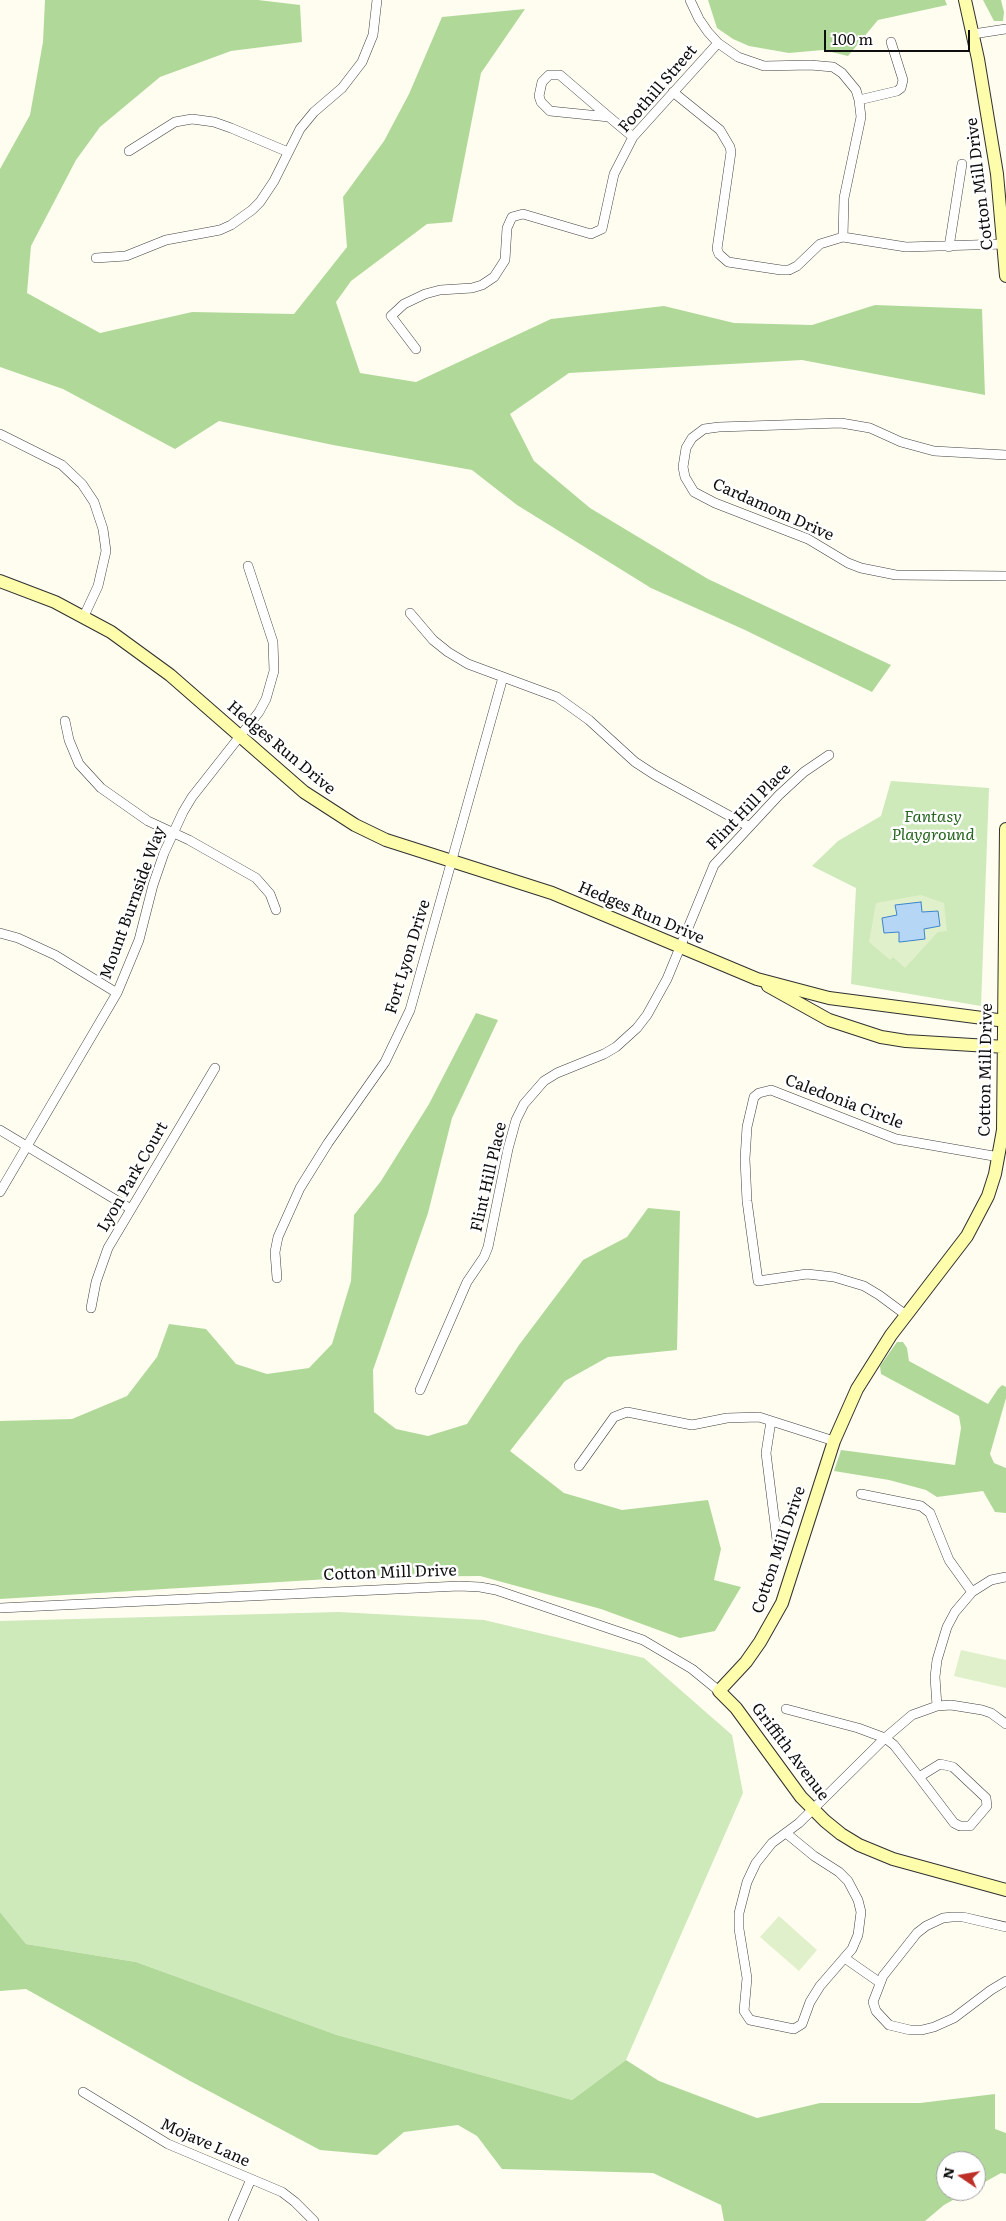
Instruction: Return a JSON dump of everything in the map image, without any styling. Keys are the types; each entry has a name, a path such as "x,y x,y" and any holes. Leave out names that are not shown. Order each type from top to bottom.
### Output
{"street":[{"path":"96,258 126,256 166,240 202,235 231,225 260,202 274,181 300,129 314,112 342,88 362,62 374,35 377,0"},
{"path":"690,0 698,19 718,43 738,58 764,66 810,65 833,68 850,81 860,100 861,117 844,198 843,237"},
{"name":"Cotton Mill Drive","path":"965,0 1001,173 1006,276"},
{"path":"973,34 1006,29"},
{"path":"860,100 897,91 901,88 903,80 890,42"},
{"name":"Foothill Street","path":"416,348 391,316 404,304 424,294 440,290 472,288 488,282 500,269 504,260 507,228 512,217 523,214 591,234 602,229 614,174 633,137 718,43"},
{"path":"609,117 550,110 541,102 542,82 549,75 560,76 633,137"},
{"path":"673,92 720,130 730,147 731,152 717,249 723,259 728,262 789,270 797,266 820,244 843,237 906,247 1004,244"},
{"path":"129,151 175,122 192,120 214,122 288,152"},
{"path":"949,247 962,164"},
{"name":"Cardamom Drive","path":"1006,455 934,451 901,442 870,428 841,423 710,427 697,432 692,438 686,448 684,467 685,477 694,492 714,503 808,538 861,568 896,575 1006,576"},
{"path":"0,434 62,464 82,484 94,502 103,529 106,551 98,586 84,616"},
{"name":"Mount Burnside Way","path":"0,1192 117,993 139,940 153,885 173,833 192,797 240,736 266,699 271,685 274,665 273,642 248,566"},
{"name":"Hedges Run Drive","path":"0,581 54,602 112,632 170,675 304,792 355,825 386,840 552,893 756,979 829,1020 857,1030 906,1041 1004,1047"},
{"path":"410,613 434,640 448,652 468,664 557,697 589,720 635,762 748,826"},
{"name":"Fort Lyon Drive","path":"276,1278 275,1252 278,1237 300,1188 328,1143 385,1062 410,1010 504,677"},
{"path":"65,720 74,754 88,776 125,806 256,878 270,894 276,910"},
{"name":"Flint Hill Place","path":"420,1390 467,1282 488,1247 508,1149 516,1120 524,1104 544,1081 557,1073 604,1054 629,1037 647,1015 667,979 714,865 748,826 804,772 829,755"},
{"name":"Cotton Mill Drive","path":"0,1608 439,1587 480,1587 496,1590 642,1640 692,1670 719,1691 755,1648 782,1603 834,1441 864,1377 906,1315 971,1229 988,1196 999,1157 1003,1130 1006,828"},
{"path":"0,932 47,951 117,993"},
{"name":"Hedges Run Drive","path":"756,979 828,998 1005,1021"},
{"name":"Lyon Park Court","path":"90,1308 96,1282 108,1248 215,1068"},
{"name":"Caledonia Circle","path":"906,1315 871,1290 834,1276 806,1274 758,1281 745,1186 747,1127 754,1097 764,1090 771,1090 896,1139 999,1157"},
{"path":"0,1130 131,1209"},
{"path":"578,1466 614,1418 627,1412 692,1425 759,1417 834,1441"},
{"path":"771,1420 766,1453 777,1540"},
{"path":"860,1494 921,1506 930,1512 949,1560 972,1592"},
{"path":"937,1706 935,1677 941,1642 955,1612 972,1592 991,1580 1006,1577"},
{"name":"Griffith Avenue","path":"719,1691 736,1708 813,1810 841,1834 859,1845 927,1869 1006,1890"},
{"path":"786,1833 814,1856 839,1872 853,1889 861,1912 861,1922 855,1942 846,1959 820,1986 810,2002 799,2027 794,2029 750,2020 744,2011 747,1978 739,1929 742,1897 747,1882 760,1857 772,1843 813,1810 885,1738 912,1715 937,1706 958,1706 991,1713 1006,1724"},
{"path":"786,1709 858,1728 885,1738 894,1745 954,1823 960,1826 966,1827 973,1824 988,1806 986,1798 953,1767 940,1764 919,1777"},
{"path":"1006,1928 963,1917 952,1917 934,1921 917,1933 879,1982 873,2002 876,2011 889,2025 910,2030 934,2027 954,2018 1006,1981"},
{"path":"846,1959 879,1982"},
{"name":"Mojave Lane","path":"83,2092 168,2144 282,2192 314,2221"},
{"path":"233,2221 251,2179"}],"green space":[{"path":"45,0 258,0 300,5 302,42 231,51 160,77 100,127 76,160 31,246 27,293 100,333 192,312 294,314 347,247 343,197 384,141 409,94 442,17 525,9 481,73 452,222 427,224 351,281 336,302 360,373 416,382 551,319 664,306 734,323 812,325 875,305 982,309 985,395 802,360 569,373 510,414 534,461 590,508 708,579 891,665 872,692 745,630 651,588 517,505 472,470 333,445 219,421 175,449 63,389 0,367 0,169 30,115 43,42"},
{"path":"708,0 945,0 947,5 878,20 848,56 823,50 789,53 749,46 733,39 717,28"},
{"path":"983,0 1001,0 1004,12 1003,21 994,21"},
{"name":"Fantasy Playground","path":"891,781 989,788 981,1006 851,984 856,888 812,866 838,841 881,816"},
{"path":"921,895 944,903 947,931 938,932 905,968 893,957 890,960 869,942 876,903"},
{"path":"476,1013 498,1020 452,1118 428,1213 373,1370 374,1412 396,1429 428,1436 467,1424 519,1345 583,1260 627,1237 648,1208 680,1211 677,1350 608,1357 565,1381 510,1451 564,1493 622,1510 708,1500 721,1549 714,1580 741,1587 715,1631 680,1638 601,1609 480,1576 362,1577 0,1599 0,1421 72,1419 127,1396 157,1357 169,1324 206,1329 236,1364 267,1374 309,1368 332,1344 351,1281 354,1215 381,1181 429,1104"},
{"path":"897,1342 903,1342 907,1348 909,1361 988,1404 1002,1385 1006,1387 1006,1398 990,1454 994,1463 1006,1468 1006,1513 995,1512 983,1491 937,1497 926,1490 889,1480 834,1471 841,1450 955,1465 961,1428 959,1416 881,1374 880,1366"},
{"path":"339,1612 484,1620 644,1658 732,1735 743,1793 626,2060 572,2100 337,2035 136,1962 26,1944 0,1912 0,1621"},
{"path":"961,1650 1006,1660 1006,1688 954,1676"},
{"path":"0,1912 26,1944 136,1962 337,2035 572,2100 626,2060 659,2081 757,2118 820,2103 920,2103 995,2094 995,2129 1006,2133 1006,2174 1001,2173 986,2181 986,2151 936,2151 936,2201 951,2201 925,2221 724,2221 721,2205 653,2173 502,2169 477,2136 458,2125 404,2132 377,2155 320,2150 190,2081 26,1989 0,1991"},
{"path":"779,1916 817,1950 799,1971 760,1937"}],"water":[{"path":"921,902 922,912 938,911 940,926 924,929 925,939 899,942 899,932 884,933 882,918 897,915 895,905"}]}
